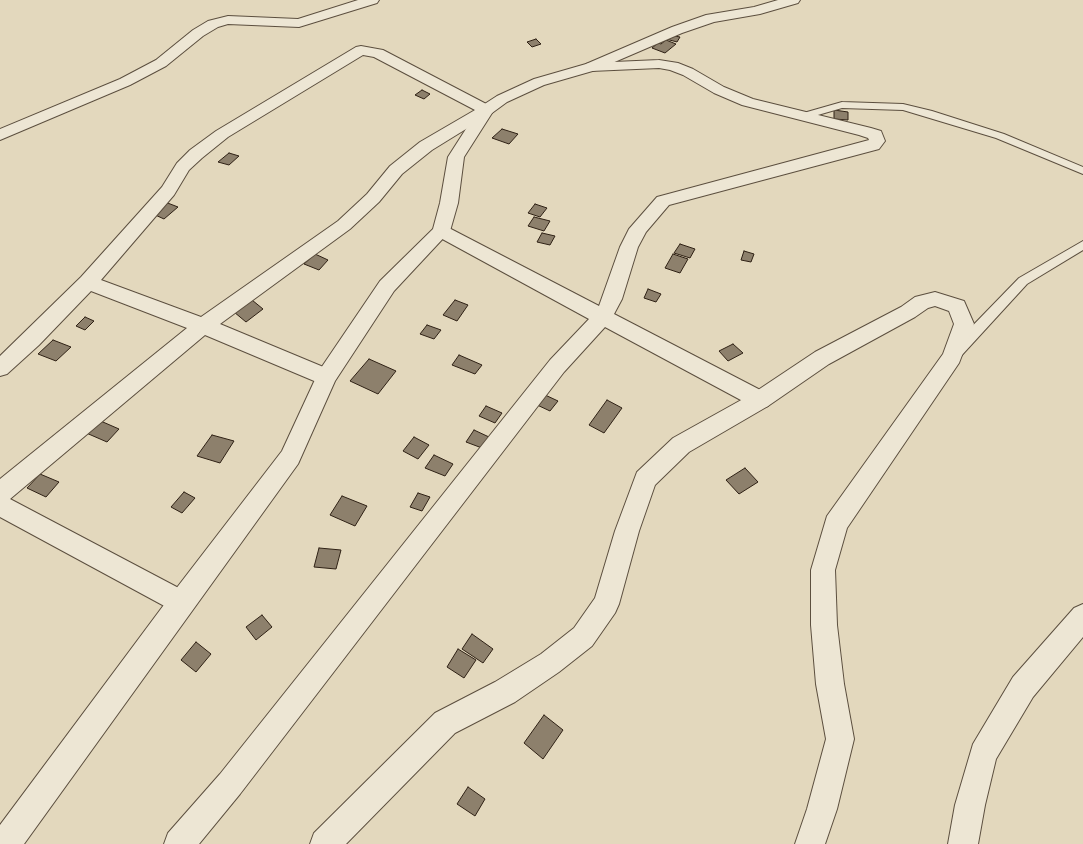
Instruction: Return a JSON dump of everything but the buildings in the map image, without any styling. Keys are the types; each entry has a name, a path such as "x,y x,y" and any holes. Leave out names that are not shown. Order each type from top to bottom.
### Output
{"street":[{"path":"0,135 125,82 161,63 198,33 213,24 228,20 269,23 299,22 372,0"},
{"path":"0,493 203,326 344,225 373,198 396,170 426,146 502,99 539,82 591,67 677,30 711,18 754,11 793,0"},
{"path":"0,368 32,339 88,282 168,192 183,167 196,154 222,134 361,50 378,53 486,110"},
{"path":"179,844 230,784 557,366 604,317 612,299 628,247 638,229 663,201 873,145 877,141 875,135 865,131 741,99 719,90 688,72 673,66 659,64 591,67"},
{"path":"5,844 290,457 326,377 387,286 441,231 449,203 456,157 486,110"},
{"path":"441,231 760,400"},
{"path":"88,282 203,326 326,377"},
{"path":"325,844 445,723 505,692 550,663 583,637 606,604 627,531 645,479 681,445 760,400 822,358 908,312 922,302 935,299 957,306 964,324 952,357 836,524 823,570 824,625 830,684 840,739 822,809 810,844"},
{"path":"0,505 181,603"},
{"path":"963,844 970,805 983,754 1023,687 1083,617"}],"lane":[{"path":"804,116 842,105 902,108 928,113 1000,136 1083,171"},
{"path":"952,357 980,325 1023,281 1083,245"}]}
